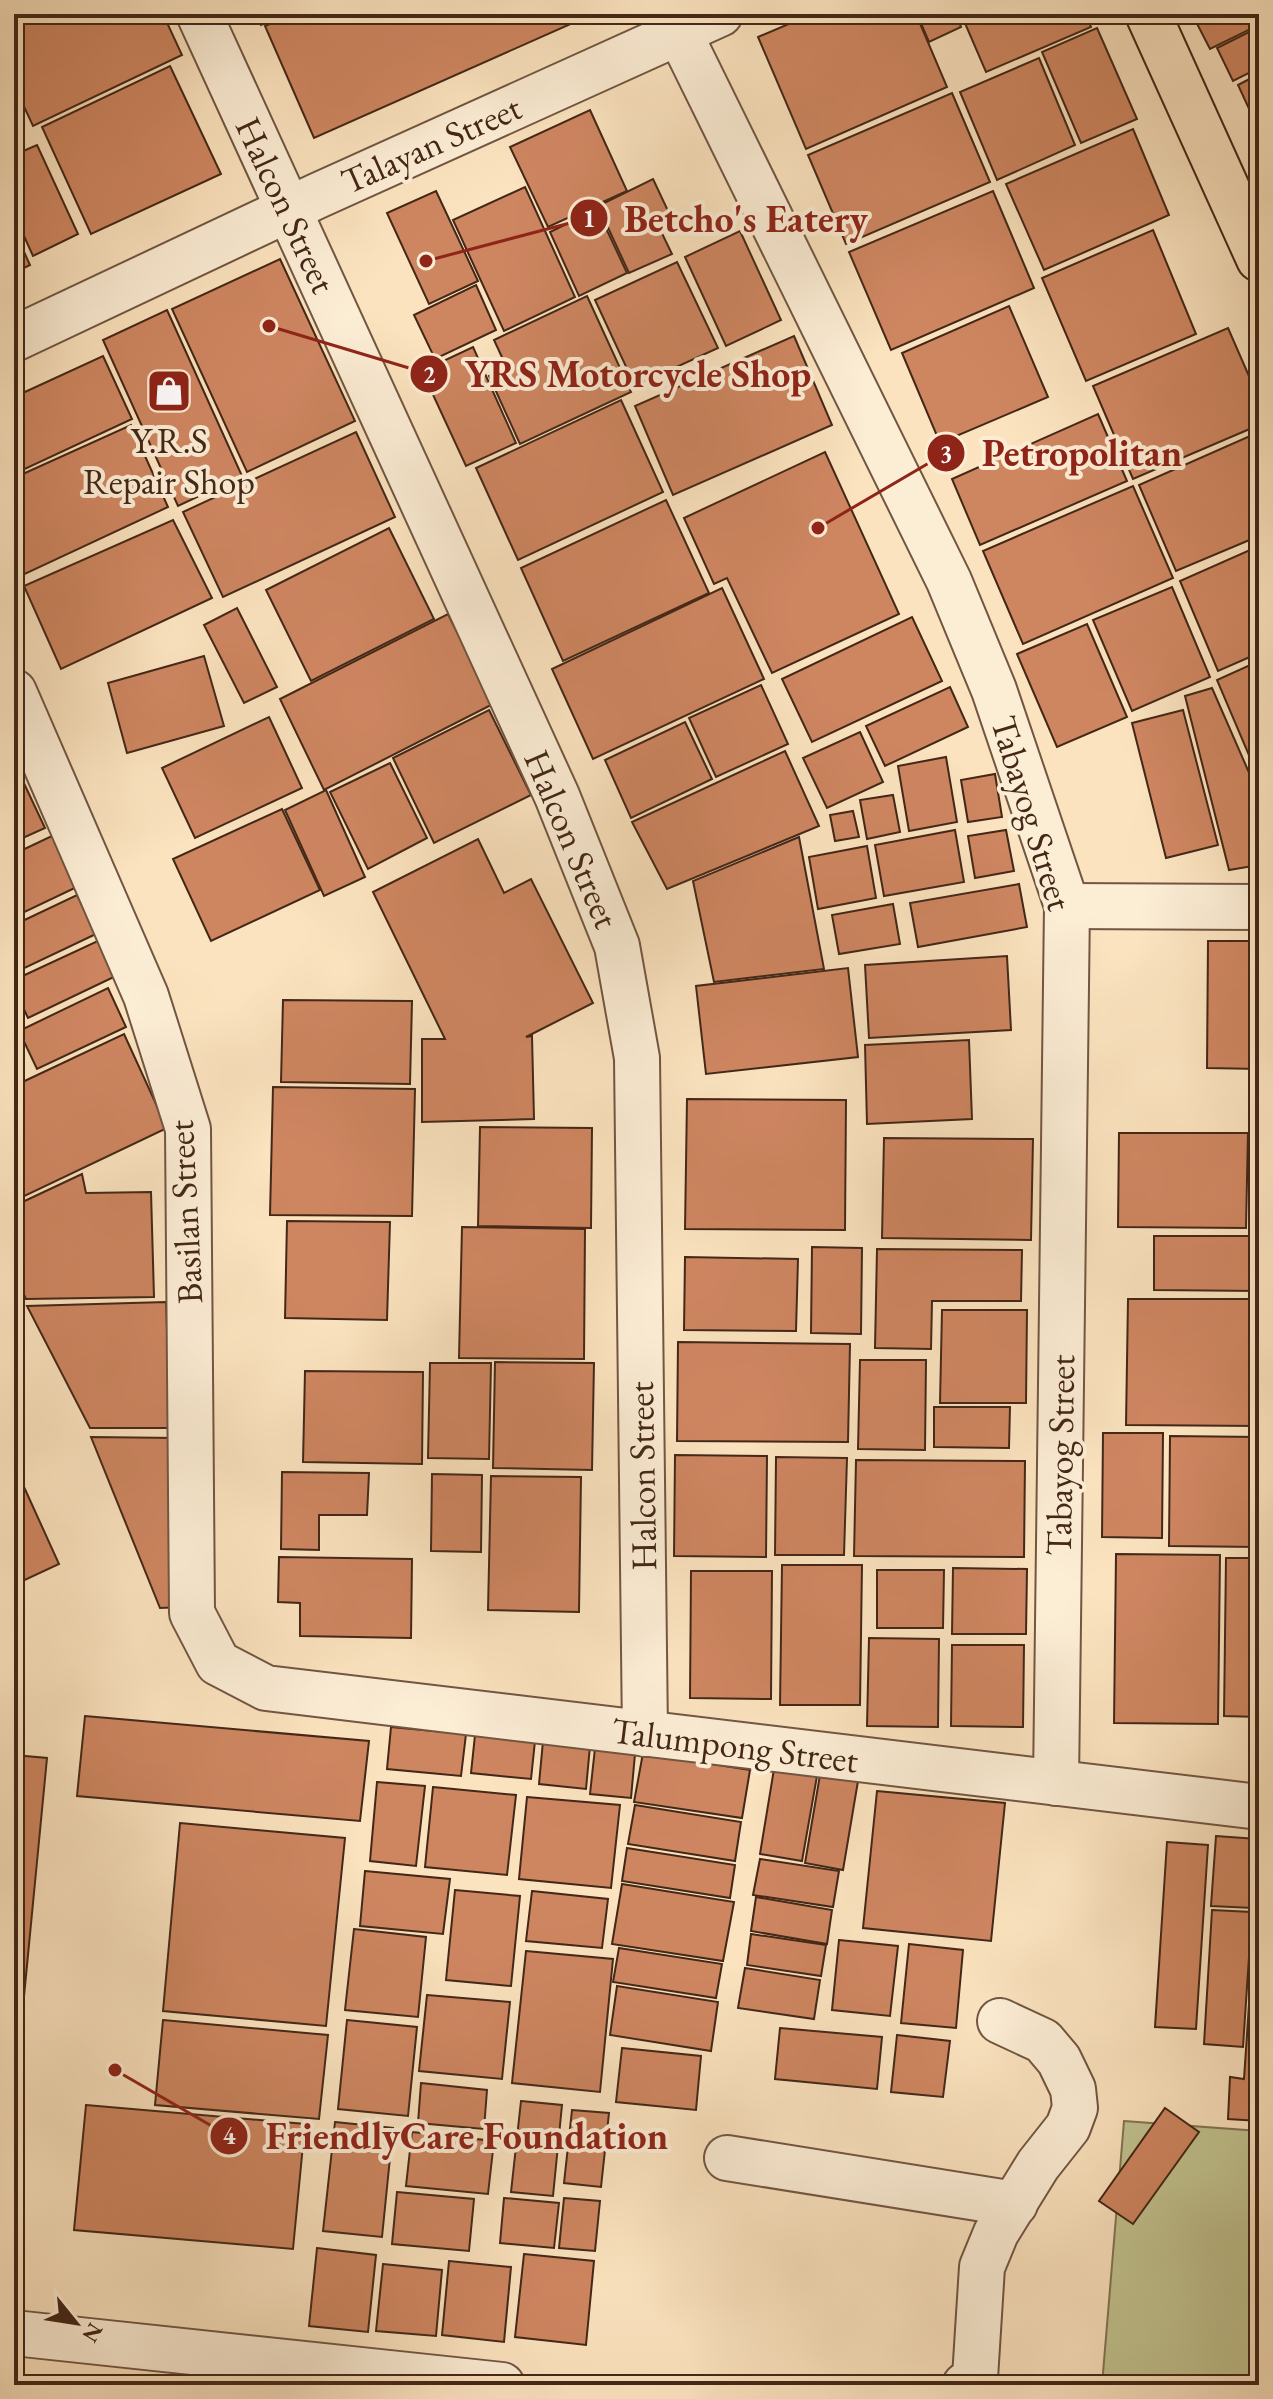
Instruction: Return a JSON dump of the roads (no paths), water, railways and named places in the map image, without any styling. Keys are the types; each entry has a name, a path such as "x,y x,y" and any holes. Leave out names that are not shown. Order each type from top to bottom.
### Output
{"main road":[{"path":"1148,14 1259,259"}],"street":[{"name":"Halcon Street","path":"199,14 557,796 617,946 637,1058 645,1734"},
{"name":"Talayan Street","path":"14,339 674,23 720,14"},
{"name":"Tabayog Street","path":"674,23 949,581 994,690 1067,906 1056,1783"},
{"name":"Basilan Street","path":"14,692 146,996 188,1129 192,1613 218,1663"},
{"path":"1067,906 1259,907"},
{"name":"Talumpong Street","path":"218,1663 266,1688 1259,1807"},
{"path":"965,2385 975,2378 982,2267 996,2233 1038,2165 1068,2127 1075,2108 1073,2089 1059,2060 1043,2041 1000,2021"},
{"path":"727,2158 1015,2204"},
{"path":"14,2333 502,2385"}],"place":[{"name":"Betcho's Eatery","path":"426,261"},
{"name":"YRS Motorcycle Shop","path":"269,326"},
{"name":"Y.R.S Repair Shop","path":"169,391"},
{"name":"Petropolitan","path":"818,528"},
{"name":"FriendlyCare Foundation","path":"115,2070"}]}
